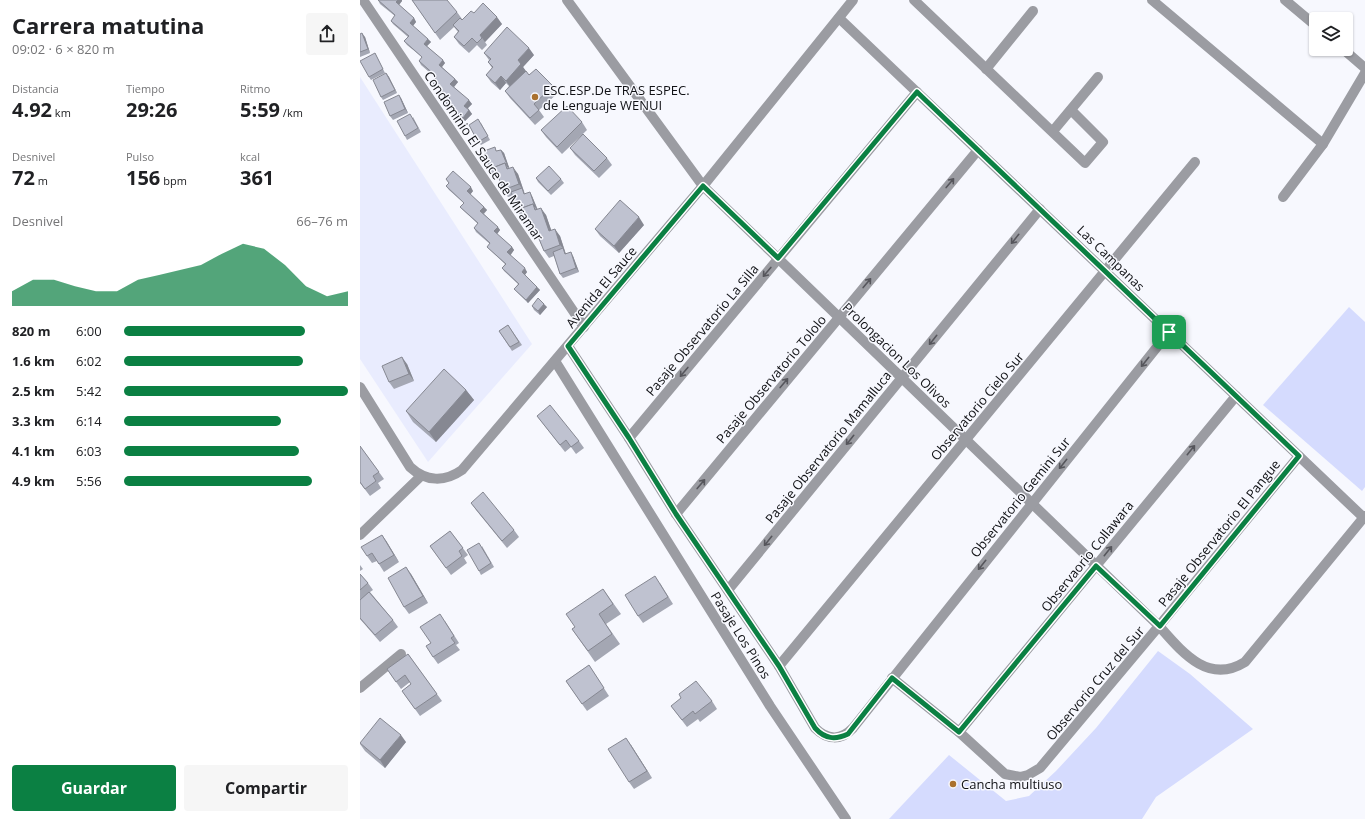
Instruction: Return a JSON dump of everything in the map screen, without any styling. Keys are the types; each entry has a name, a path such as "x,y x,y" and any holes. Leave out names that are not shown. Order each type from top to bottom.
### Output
{"street":[{"name":"Condominio El Sauce de Miramar","path":"363,0 584,327"},
{"name":"Prolongacion Los Olivos","path":"567,0 703,186 1160,626"},
{"name":"Avenida El Sauce","path":"421,476 440,479 456,474 462,470 703,186 853,0"},
{"path":"1152,0 1323,144"},
{"path":"1285,0 1309,20"},
{"path":"916,1 1085,163 1103,142 1070,110"},
{"path":"986,68 1033,10"},
{"name":"Las Campanas","path":"839,18 1365,517"},
{"path":"1350,56 1365,68"},
{"path":"1283,197 1323,144 1365,73"},
{"path":"1053,132 1098,77"},
{"name":"Pasaje Observatorio La Silla","path":"629,438 917,92"},
{"name":"Pasaje Observatorio Tololo","path":"676,514 978,150"},
{"name":"Observatorio Cielo Sur","path":"779,666 1195,162"},
{"name":"Pasaje Observatorio Mamalluca","path":"728,590 1040,209"},
{"name":"Observatorio Gemini Sur","path":"568,346 629,438 676,514 779,666 815,728 821,734 827,737 835,738 848,734 1169,332"},
{"name":"Pasaje Los Pinos","path":"554,361 770,706 846,819"},
{"path":"360,387 410,468 421,476 360,535"},
{"name":"Observaorio Collawara","path":"959,732 1236,396"},
{"name":"Pasaje Observatorio El Pangue","path":"1160,626 1299,456"},
{"name":"Observorio Cruz del Sur","path":"959,732 1005,774 1020,777 1028,775 1040,768 1160,626 1179,648 1202,666 1209,669 1223,671 1238,667 1245,662 1365,517"},
{"path":"360,688 401,654"},
{"path":"892,678 959,732"}],"shaded area":[{"path":"360,77 532,344 428,462 360,359"},
{"path":"1349,307 1365,322 1365,487 1362,491 1263,405"},
{"path":"1158,651 1190,674 1253,729 1156,797 1142,819 889,819 949,755 1006,801 1029,796 1056,771 1096,728"}],"building":[{"path":"378,0 398,0 396,2 414,18 410,23 428,39 424,44 443,60 439,65 455,79 450,84 469,100 464,106 469,110 463,118 446,103 450,98 432,82 437,77 419,61 422,57 404,41 409,36 391,21 395,15"},
{"path":"412,0 447,0 457,12 435,33"},
{"path":"483,3 497,17 480,35 482,38 477,43 472,38 464,46 454,37 459,31 453,25 460,18 462,20 471,11 474,13"},
{"path":"507,27 529,48 518,60 521,64 506,81 501,76 495,83 486,75 493,67 488,62 491,59 484,53"},
{"path":"362,33 368,49 360,52 360,34"},
{"path":"375,53 383,69 369,77 360,61"},
{"path":"536,69 553,86 534,104 539,110 530,118 505,91 526,71 529,75"},
{"path":"386,73 395,90 381,97 373,80"},
{"path":"399,95 405,109 390,116 384,102"},
{"path":"567,106 582,122 557,147 541,130"},
{"path":"410,114 418,128 405,136 397,121"},
{"path":"478,119 488,136 478,142 469,125"},
{"path":"583,134 607,158 594,171 570,148"},
{"path":"495,147 496,151 501,150 508,167 505,163 495,167 496,171 491,173 484,151"},
{"path":"505,163 507,169 513,167 519,184 503,190 495,167"},
{"path":"549,166 561,179 548,191 536,178"},
{"path":"453,171 471,187 467,191 484,207 480,211 498,227 494,231 512,247 507,252 525,268 522,272 537,287 526,300 514,289 519,284 502,268 506,264 487,247 490,243 474,228 478,223 460,207 464,203 446,186 449,183 446,179"},
{"path":"522,188 524,194 530,192 535,207 533,204 522,208 523,212 519,213 511,192"},
{"path":"620,200 639,217 614,246 595,229"},
{"path":"533,204 535,210 541,208 549,231 555,229 560,245 544,251 535,229 530,231 522,208"},
{"path":"563,248 565,254 571,252 576,268 560,274 553,252"},
{"path":"538,298 544,304 538,311 532,306"},
{"path":"508,325 519,342 510,347 499,331"},
{"path":"402,357 409,374 389,382 382,366"},
{"path":"444,369 466,390 429,432 406,411"},
{"path":"550,405 579,441 571,447 566,440 560,445 537,416"},
{"path":"360,446 379,472 373,476 376,481 365,489 360,482"},
{"path":"483,492 514,530 502,541 471,503"},
{"path":"450,531 463,548 459,551 462,556 446,568 430,546"},
{"path":"382,535 394,555 379,564 372,553 367,556 361,547"},
{"path":"479,543 491,563 479,571 467,550"},
{"path":"406,567 423,596 404,607 388,578"},
{"path":"360,574 368,583 360,590"},
{"path":"655,576 668,597 638,616 625,595"},
{"path":"603,589 613,604 599,614 612,634 588,651 572,629 575,627 566,614"},
{"path":"369,592 393,620 375,635 360,618 360,600"},
{"path":"440,614 454,636 451,638 455,643 433,657 426,646 431,643 420,627"},
{"path":"408,654 437,694 415,709 402,691 411,684 405,675 396,682 387,669"},
{"path":"589,665 604,688 582,704 566,681"},
{"path":"696,681 712,701 695,714 693,711 682,720 671,706 681,698 679,694"},
{"path":"380,718 401,735 380,760 360,743"},
{"path":"626,738 647,771 629,782 608,749"}],"place":[{"name":"ESC.ESP.De TRAS ESPEC. de Lenguaje WENUI","path":"535,97"},
{"name":"Cancha multiuso","path":"953,784"}],"route":[{"path":"917,92 1169,332 1299,456 1160,626 1096,566 959,732 892,678 848,734 835,738 827,737 821,734 815,728 779,666 676,514 629,438 568,346 703,186 778,258 917,92"}]}
